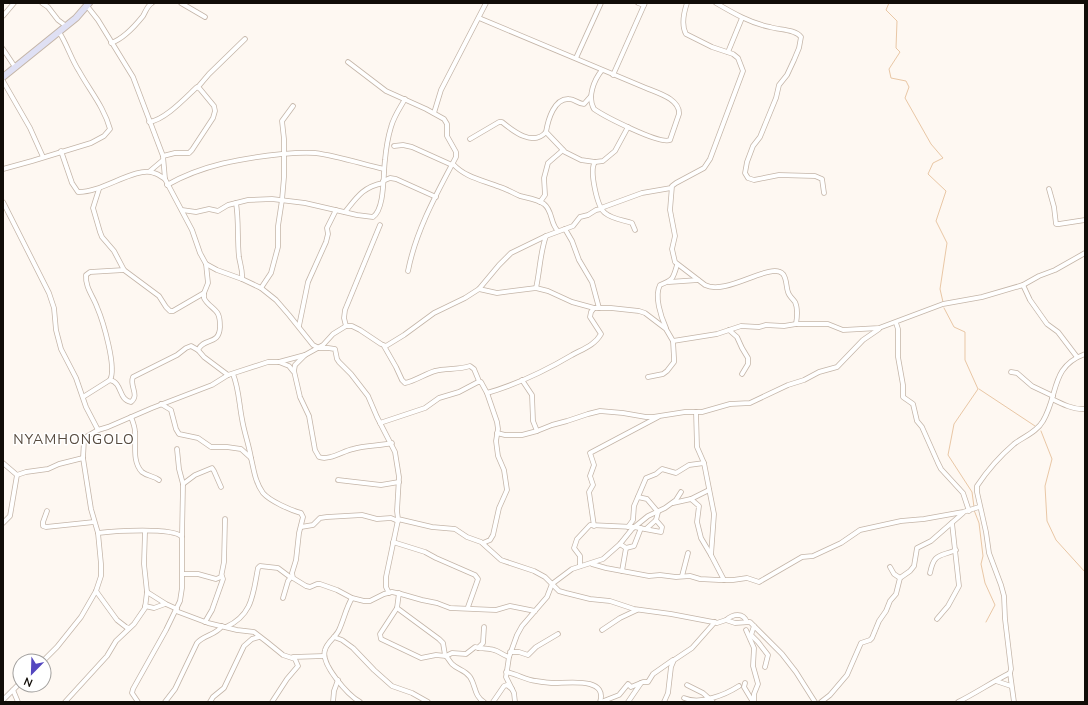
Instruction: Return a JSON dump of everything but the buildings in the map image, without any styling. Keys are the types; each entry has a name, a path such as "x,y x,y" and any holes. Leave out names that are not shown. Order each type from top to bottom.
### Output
{"main road":[{"path":"3,77 59,32 88,5"}],"street":[{"path":"3,16 14,3"},
{"path":"42,3 48,7 58,20 66,26"},
{"path":"111,43 118,40 134,26 143,16 148,5 152,3"},
{"path":"181,3 205,16"},
{"path":"434,113 441,90 486,3"},
{"path":"576,58 601,3"},
{"path":"613,75 644,4 638,3"},
{"path":"687,3 683,23 686,34 712,47 728,52 738,58 743,71 710,159 704,168 676,183 672,188 670,210 675,236 672,249 674,258 677,265 708,287 717,288 746,281 760,274 775,271 780,272 783,274 788,293 796,305 796,324"},
{"path":"716,3 742,18 770,28 796,33 801,37 799,48 794,60 779,85 776,98 760,137 753,146 745,173 748,178 754,180 779,174 821,178 824,193"},
{"path":"88,5 133,77 163,158 165,179 192,230 200,253 206,264 208,283 204,293 204,300 218,315 220,321 219,334 216,338 200,347 198,350"},
{"path":"479,18 669,98 680,110 671,138 666,142 611,120 594,109 590,96"},
{"path":"728,52 742,18"},
{"path":"3,169 91,143 104,136 110,129 106,116 79,72 59,32"},
{"path":"149,122 155,121 198,87 209,74 245,39"},
{"path":"3,49 15,67"},
{"path":"348,62 383,88 434,113 446,121 447,136 456,154 418,236 408,271"},
{"path":"470,139 499,122 502,122 516,133 531,138 539,138 546,132 552,111 559,101 567,99 584,104 590,96 602,70"},
{"path":"3,81 30,128 44,157"},
{"path":"150,172 163,158 175,153 189,152 192,150 213,118 215,111 214,106 198,87"},
{"path":"182,210 196,212 210,209 218,211 228,205 248,200 272,199 305,203 373,217 376,215 382,197 384,169 391,127 396,114 405,99"},
{"path":"261,288 271,273 279,242 278,226 282,200 284,154 282,121 293,106"},
{"path":"546,132 563,150 581,160 595,162 603,161 615,151 628,127"},
{"path":"394,146 403,145 412,147 452,165 478,181 499,186 540,202 548,207 554,227 558,231"},
{"path":"540,202 545,195 544,178 548,163 563,150"},
{"path":"61,151 72,183 78,192 99,189 132,175 150,172 158,174 165,179"},
{"path":"167,184 184,175 220,164 261,156 301,152 317,153 384,169"},
{"path":"595,162 593,173 596,194 601,208 610,216 632,223 635,230"},
{"path":"345,212 360,194 374,185 390,178 396,179 436,197"},
{"path":"384,346 404,335 418,323 440,309 465,298 479,289 505,257 511,253 546,236 573,226 580,218 596,210 642,192 672,188"},
{"path":"99,189 94,208 100,232 114,251 124,270 159,296 170,311 173,311 204,293"},
{"path":"1050,189 1056,224 1085,220"},
{"path":"3,202 49,293 54,308 56,330 59,341 76,378 90,416 98,430"},
{"path":"236,204 238,214 239,258 242,269 242,278"},
{"path":"298,326 308,282 326,242 328,234 327,228 336,210"},
{"path":"346,326 344,318 346,310 380,225"},
{"path":"565,229 572,241 579,260 592,282 599,308"},
{"path":"536,288 542,247 546,236"},
{"path":"673,341 717,334 742,326 759,327 766,325 784,326 796,324 828,324 843,330 879,328 896,323 943,304 982,297 1023,285 1039,276 1057,269 1085,253"},
{"path":"206,264 217,270 242,278 261,288 276,300 313,345 319,348 335,349 339,362 351,374 368,396 380,423 392,443 397,463 399,482 397,511 398,520 385,582 389,593"},
{"path":"670,282 677,265"},
{"path":"83,397 110,380 112,375 110,350 98,309 88,289 86,275 90,272 124,270"},
{"path":"648,377 662,374 667,371 674,362 673,341 666,329 660,313 658,291 660,285 670,282 698,280"},
{"path":"1023,285 1030,300 1047,324 1058,332 1077,357"},
{"path":"479,289 497,293 536,288 548,291 572,302 594,308 607,307 639,311 645,313 666,329"},
{"path":"487,393 504,388 541,373 594,343 602,334 590,317 594,308"},
{"path":"896,323 898,329 898,352 903,385 903,397 913,404 917,421 922,427 938,464 963,493 969,511"},
{"path":"51,653 65,638 90,604 101,576 98,533 87,491 83,458 84,440 86,437 98,430 161,404 212,385 228,375 268,362 279,362 305,355 319,348 333,334 346,326 352,326 360,330 384,346 405,383 434,371 460,369 470,366 474,369 479,381 485,387 497,422 498,429 496,441 504,470 507,490 499,508 493,535 490,540 483,543"},
{"path":"497,433 505,435 522,435 600,411 646,417 696,412 730,404 753,402 819,372 833,369 844,361 863,340 879,328"},
{"path":"729,330 737,337 748,358 748,364 742,374"},
{"path":"110,380 118,384 124,398 126,401 130,402 135,398 131,379 133,377 191,346 228,375"},
{"path":"1014,702 1011,686 1010,673 1012,666 1005,619 1004,596 989,552 986,532 979,507 977,486 1004,454 1024,436 1042,424 1053,398 1060,372 1067,363 1085,354"},
{"path":"305,355 295,365 294,371 300,397 309,416 315,450 319,457 326,458 354,448 382,446 392,443"},
{"path":"279,362 289,366 294,371"},
{"path":"1011,372 1017,373 1032,386 1070,407 1085,409"},
{"path":"234,374 242,418 252,459 253,472 264,493 272,500 301,513 303,517 291,577 285,589 283,598"},
{"path":"522,380 532,395 533,421 537,431"},
{"path":"380,423 425,408 439,398 465,390 479,381"},
{"path":"161,404 171,410 176,429 179,434 198,438 211,447 241,448 252,459"},
{"path":"696,412 697,447 704,463 714,514 711,555"},
{"path":"594,526 589,492 594,486 590,476 594,464 590,453 661,416"},
{"path":"131,417 135,430 135,450 139,467 141,471 147,475 159,480"},
{"path":"138,702 132,693 133,689 176,610 182,594 182,484 177,449"},
{"path":"17,475 26,472 48,469 59,464 83,458"},
{"path":"3,463 17,475"},
{"path":"628,527 632,520 634,506 646,478 662,470 676,473 689,465 704,463"},
{"path":"182,484 195,475 212,468 220,487"},
{"path":"3,523 10,516 17,475"},
{"path":"338,480 381,485 399,482"},
{"path":"672,503 690,499 709,490"},
{"path":"515,702 513,689 506,677 509,654 522,626 547,597 552,584 568,572 580,566 592,564 603,559 620,544 634,527 648,516 658,512 672,503 679,497 681,492"},
{"path":"638,497 647,499 658,512"},
{"path":"690,499 699,506 697,522 701,538 724,580"},
{"path":"592,564 649,576 690,576 700,580 746,578 760,581 802,558 813,556 841,543 860,530 901,521 924,519 969,511 979,507"},
{"path":"47,511 43,522 43,526 46,527 94,522"},
{"path":"620,544 626,548 634,546 643,529 656,520 658,512"},
{"path":"821,702 830,695 847,675 861,643 872,638 890,600 896,594 900,578 914,566 917,548 931,541 963,512"},
{"path":"301,527 313,525 319,519 327,517 362,515 377,519 391,518 432,527 455,529 467,537 483,543 502,560 534,571 559,590 566,593 590,599 610,601 637,610 671,614 714,622 740,615 746,618 747,622 754,626 782,654 815,702"},
{"path":"205,622 212,610 223,579 225,519"},
{"path":"580,566 580,556 574,548 577,539 590,525 634,527 661,532 662,527 656,520"},
{"path":"937,619 948,606 959,588 952,523"},
{"path":"98,533 117,531 145,532 154,530 178,533 182,537"},
{"path":"65,702 107,656 116,641 138,619 145,606 147,592 144,564 145,532"},
{"path":"393,542 418,549 476,574 478,578 468,608"},
{"path":"622,571 626,548"},
{"path":"930,573 932,563 936,558 956,550"},
{"path":"682,576 688,553"},
{"path":"165,702 175,689 194,647 201,639 216,632 224,626 238,621 248,607 254,593 258,568 260,566 278,568 306,586 311,587 320,584 337,590 352,598 364,601 370,601 389,593 399,593 450,608 496,610 510,606 536,611"},
{"path":"890,567 894,574 900,578"},
{"path":"183,574 198,574 216,579 220,579 222,576"},
{"path":"96,591 119,622 129,628"},
{"path":"147,592 176,610 205,622 236,630 254,632 288,658 324,656"},
{"path":"399,593 397,608 380,634 381,639 421,658 433,655 446,656 452,654 466,654 474,648 498,650 503,655 519,652 528,655 536,647 558,634"},
{"path":"352,598 340,628 326,647 324,656 327,663 347,692 360,702"},
{"path":"145,606 154,608 165,604"},
{"path":"397,608 443,643 446,656 452,664 466,672 472,680 476,694 479,699 484,702"},
{"path":"602,630 620,618 637,610"},
{"path":"726,620 735,623 747,622"},
{"path":"600,702 619,695 628,684 631,687 648,682 653,674 692,648 714,622"},
{"path":"754,626 751,635 768,655 765,667"},
{"path":"478,648 483,643 484,627"},
{"path":"746,630 754,648 753,666 758,684 754,694 754,702"},
{"path":"210,702 213,696 224,688 244,646 252,639 259,636"},
{"path":"334,637 342,640 353,648 392,686 412,693 428,702"},
{"path":"272,702 287,679 298,666 298,662 293,657"},
{"path":"664,702 668,693 671,667 674,660"},
{"path":"506,672 534,681 553,683 583,682 601,692 602,696 600,702"},
{"path":"958,702 1010,673"},
{"path":"334,702 334,691 338,680"},
{"path":"996,681 1011,686"},
{"path":"628,702 641,683"},
{"path":"745,683 744,687 754,702"},
{"path":"493,702 504,686 507,685 513,689"},
{"path":"687,685 703,693 712,702"},
{"path":"684,698 690,701 709,698 728,693 739,686"},
{"path":"3,700 12,691"}],"waterway":[{"path":"889,3 886,10 897,21 896,48 900,52 889,69 891,78 906,81 909,87 905,98 931,144 943,158 933,163 928,174 946,191 936,221 947,243 940,289 943,302"},
{"path":"944,308 954,327 965,332 965,360 978,389 954,424 948,455 972,492 974,507"},
{"path":"979,389 1035,426"},
{"path":"1041,431 1052,459 1045,486 1047,521 1056,540 1085,572"},
{"path":"974,510 979,523 983,556 981,564 985,583 995,605 986,622"}],"district":[{"name":"NYAMHONGOLO","path":"74,439"}]}
